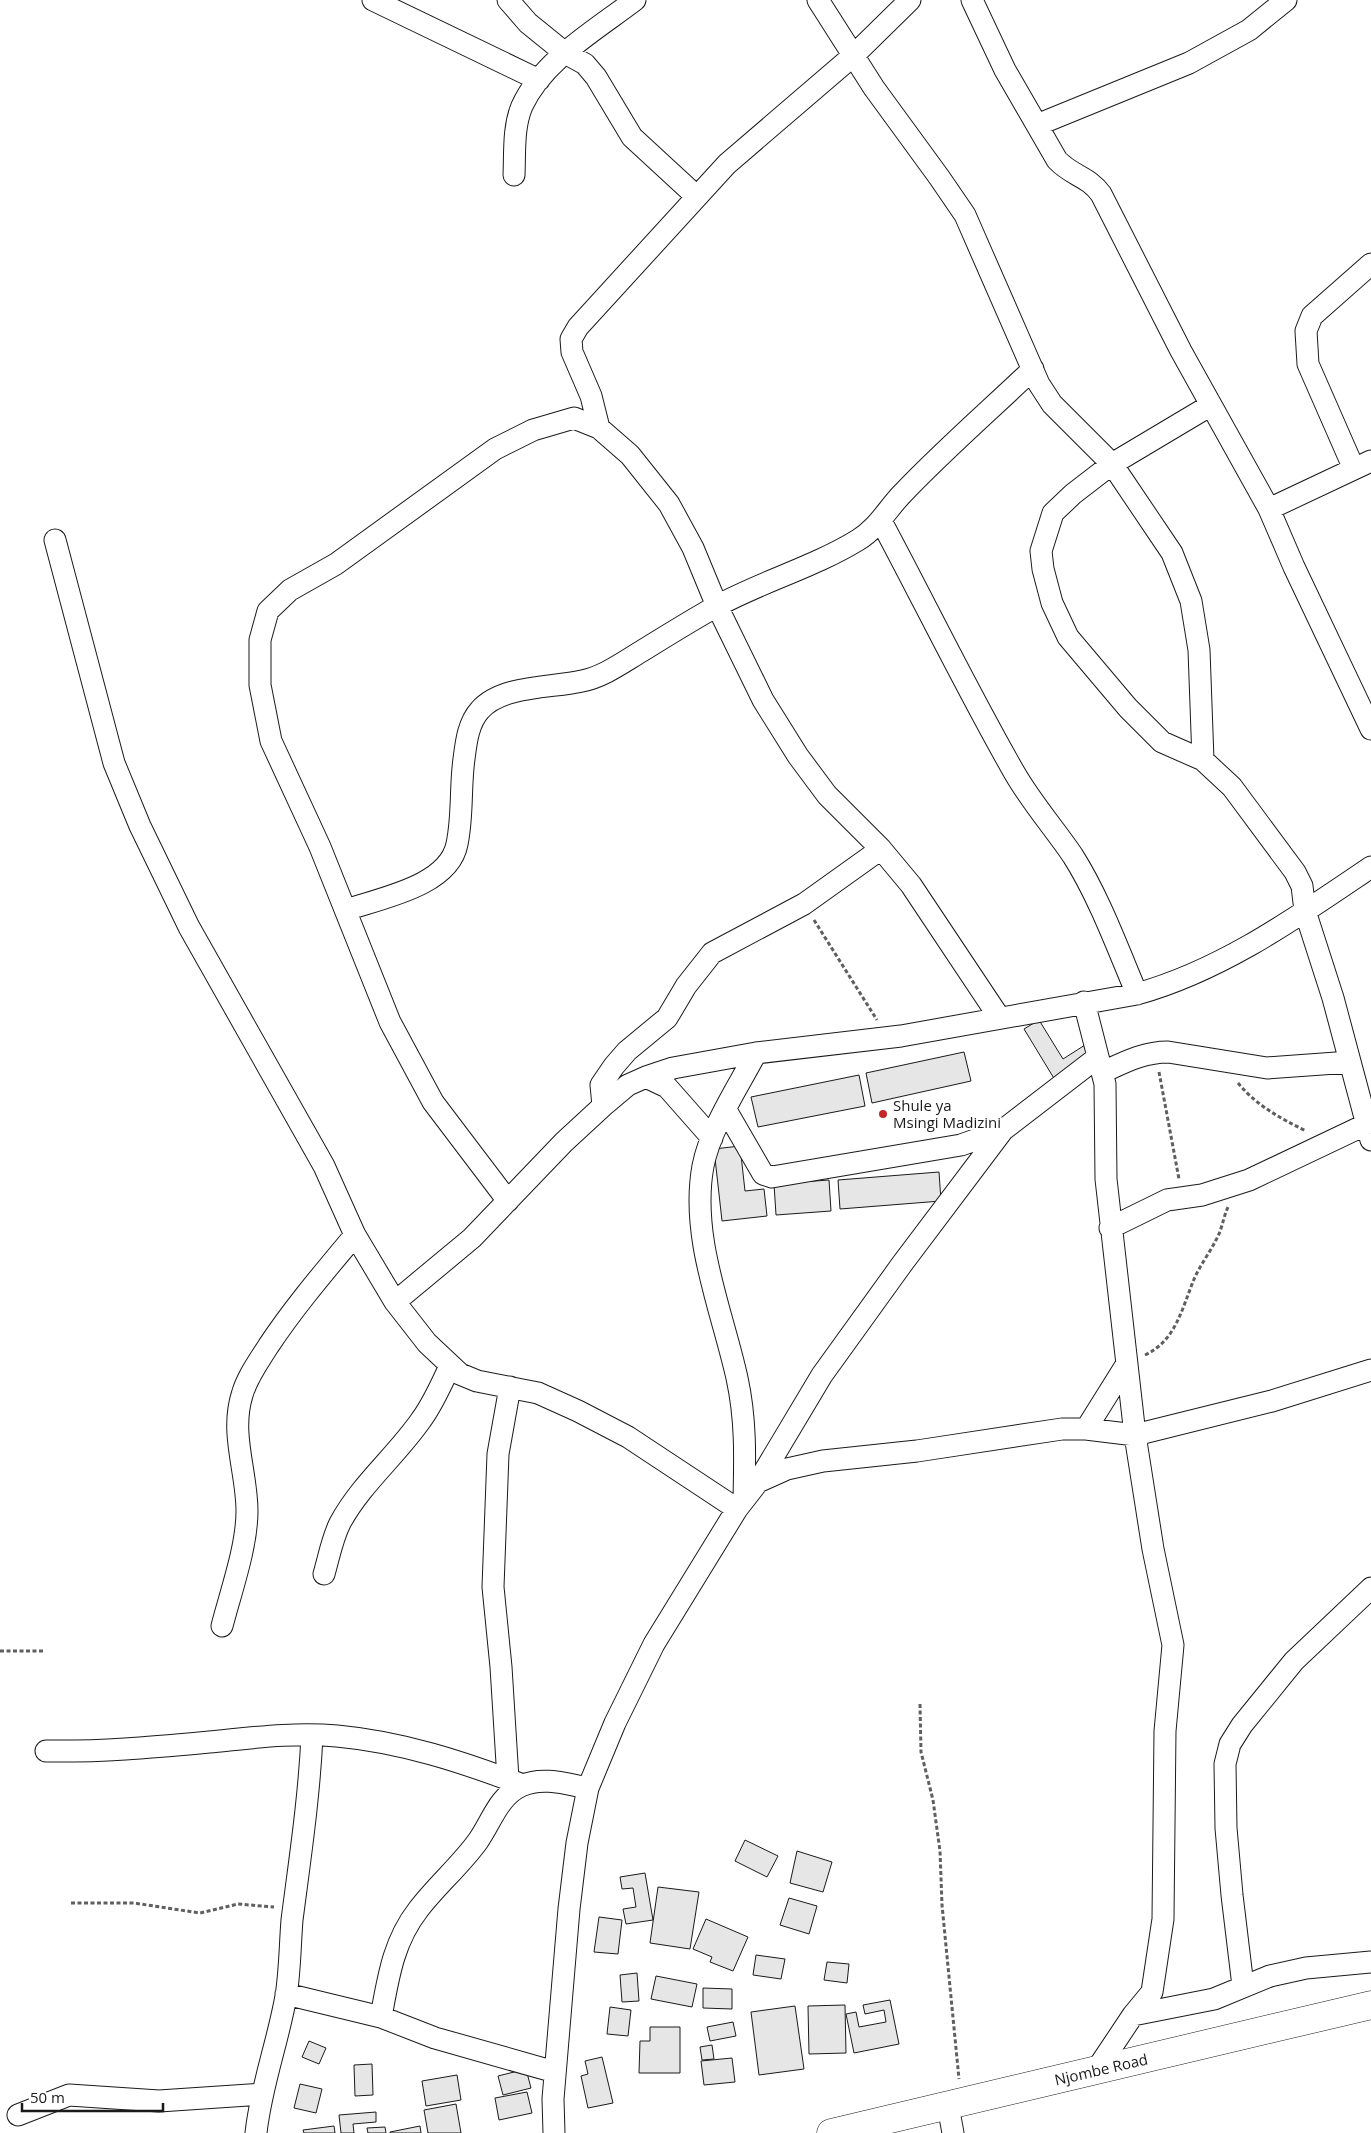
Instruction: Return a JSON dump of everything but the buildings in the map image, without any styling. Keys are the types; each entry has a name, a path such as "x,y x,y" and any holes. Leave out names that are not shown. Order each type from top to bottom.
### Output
{"highway":[{"name":"Njombe Road","path":"831,2133 1371,2005"}],"street":[{"path":"373,0 539,80"},
{"path":"508,0 528,23 565,53 585,64 601,85 632,137 696,196"},
{"path":"514,175 516,131 522,107 539,80 565,53 635,0"},
{"path":"818,0 874,88 965,216 1033,369 1052,404 1112,464 1172,553 1191,601 1199,650 1203,760"},
{"path":"599,428 591,396 572,352 571,339 578,327 727,164 854,55 910,0"},
{"path":"972,0 1005,70 1057,160 1068,171 1093,182 1101,194 1181,351 1269,509 1298,576 1371,729"},
{"path":"1037,125 1190,63 1250,30 1273,4"},
{"path":"1269,509 1363,465 1308,364 1306,332 1312,316 1371,264"},
{"path":"346,910 413,888 435,877 450,863 457,845 462,777 468,735 480,710 501,697 536,688 582,681 604,674 717,606 763,583 831,555 861,538 881,521 901,494 1033,369"},
{"path":"1110,1228 1167,1200 1229,1188 1325,1144 1369,1132 1305,911 1302,886 1295,872 1232,787 1203,760 1162,742 1128,708 1068,637 1052,602 1041,551 1053,513 1073,494 1112,464 1211,405"},
{"path":"508,1201 433,1102 390,1022 320,847 271,740 260,685 260,640 268,611 290,590 336,564 495,449 533,430 574,418 599,428 630,455 669,504 693,548 717,606 763,700 798,756 827,795 881,849 911,885 999,1017"},
{"path":"881,521 969,693 1019,780 1073,857 1137,994"},
{"path":"56,540 114,763 140,826 194,935 324,1166 355,1235 395,1302 427,1343 460,1374 477,1380 538,1393 578,1411 628,1437 741,1504"},
{"path":"603,1106 601,1085 614,1066 627,1051 667,1018 686,986 712,953 804,904 881,849"},
{"path":"395,1302 472,1238 564,1142 603,1106 628,1085 646,1076 673,1068 756,1053 888,1038 1137,994 1191,976 1240,951 1371,867"},
{"path":"1084,1002 1101,1065 1106,1095 1106,1179 1110,1228 1134,1435 1153,1550 1173,1645 1165,1731 1163,1919 1152,1992 1133,2015 1097,2069"},
{"path":"726,1110 763,1174 772,1177 961,1145 1004,1130 1101,1065 1146,1054 1158,1052 1267,1068 1350,1062"},
{"path":"741,1504 746,1433 737,1379 704,1248 700,1196 703,1165 712,1138 756,1053"},
{"path":"646,1076 667,1087 712,1138"},
{"path":"554,2133 553,2099 568,1909 588,1788 615,1723 654,1644 741,1504 758,1482 822,1375 902,1264 1004,1130"},
{"path":"222,1626 240,1557 247,1514 246,1490 239,1455 238,1426 242,1395 255,1366 291,1312 355,1235"},
{"path":"1086,1429 1126,1363"},
{"path":"324,1574 333,1538 341,1522 370,1479 420,1422 435,1399 450,1366"},
{"path":"758,1482 787,1469 823,1461 917,1451 1062,1429 1086,1429 1134,1435 1272,1401 1371,1370"},
{"path":"381,2017 389,1972 396,1948 407,1926 418,1910 478,1842 516,1782 493,1587 498,1454 510,1387"},
{"path":"1243,1986 1226,1828 1225,1764 1230,1744 1242,1725 1294,1661 1371,1588"},
{"path":"46,1751 104,1752 292,1735 338,1736 420,1750 476,1766 516,1782 543,1781 588,1788"},
{"path":"256,2133 262,2094 280,2028 286,1994 294,1911 310,1793 312,1736"},
{"path":"1133,2015 1214,1999 1270,1976 1306,1968 1371,1962"},
{"path":"286,1994 381,2017 434,2038 555,2072"},
{"path":"18,2114 69,2095 159,2101 262,2094"},
{"path":"953,2133 955,2104"}],"path":[{"path":"804,904 888,1038"},
{"path":"1158,1052 1161,1089 1181,1197"},
{"path":"1223,1062 1256,1103 1325,1144"},
{"path":"1126,1363 1163,1345 1186,1303 1198,1271 1217,1239 1228,1206 1252,1178"},
{"path":"0,1651 45,1651"},
{"path":"920,1704 920,1752 933,1800 940,1851 955,2104"},
{"path":"71,1903 134,1904 200,1913 238,1904 294,1911"}],"place":[{"name":"Shule ya Msingi Madizini","path":"883,1114"}]}
